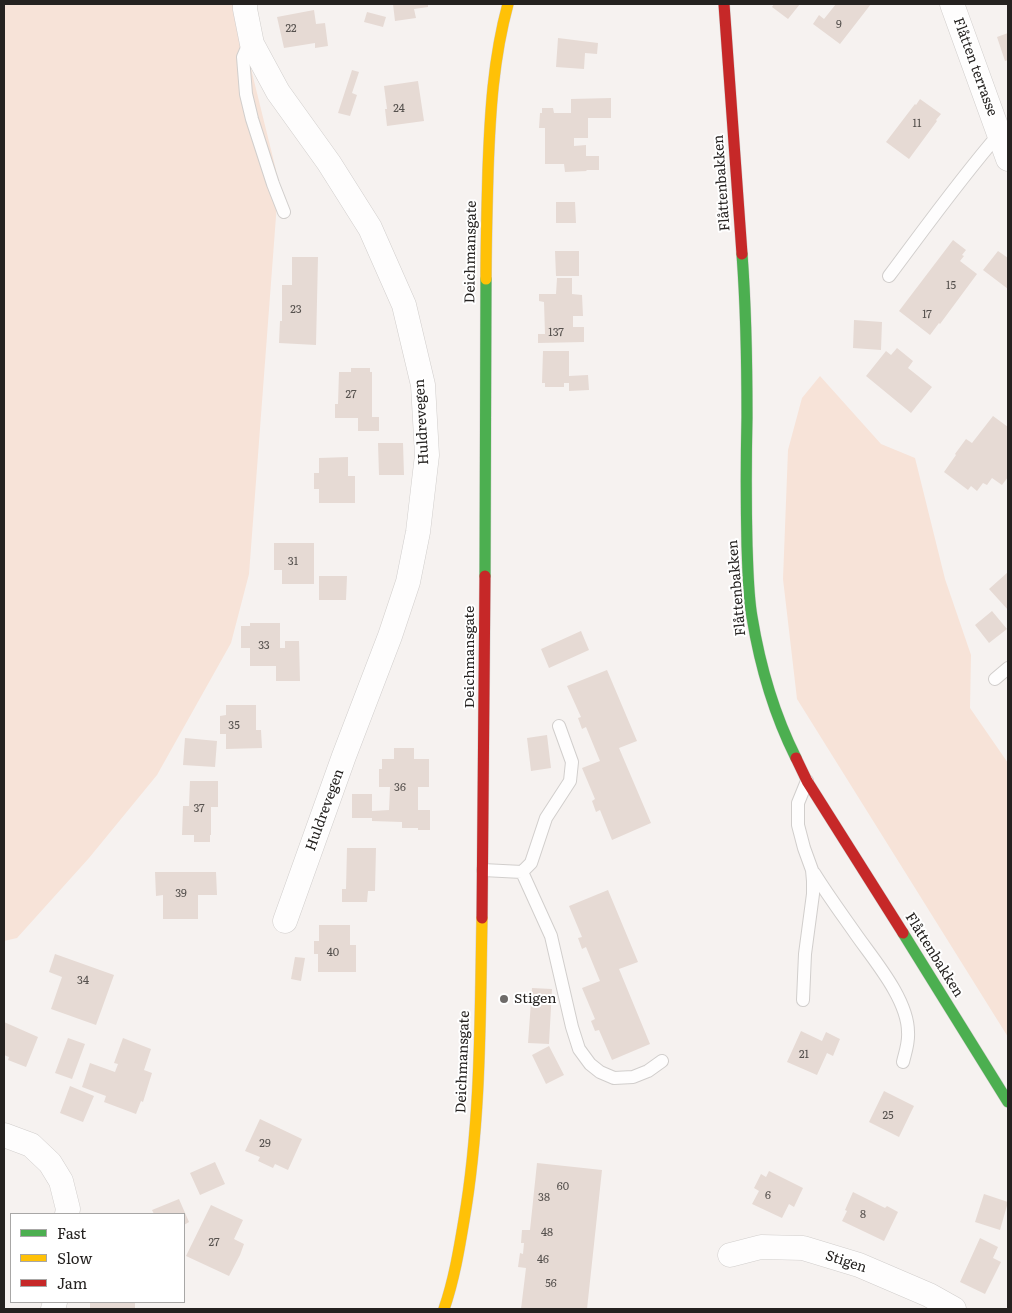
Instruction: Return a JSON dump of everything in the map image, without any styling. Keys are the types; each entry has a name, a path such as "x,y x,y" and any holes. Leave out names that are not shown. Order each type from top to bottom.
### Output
{"street":[{"name":"Huldrevegen","path":"245,4 252,44 278,92 329,163 370,228 404,305 423,386 427,455 418,532 408,582 285,921"},
{"name":"Deichmansgate","path":"444,1309 451,1286 468,1206 476,1137 483,870 484,361 489,131 496,48 508,4"},
{"name":"Flåttenbakken","path":"724,4 744,277 748,570 751,607 762,667 775,710 789,745 807,781 1008,1102"},
{"name":"Flåtten terrasse","path":"952,4 1008,159"},
{"path":"4,1135 31,1145 50,1163 61,1181 68,1209 67,1213"},
{"name":"Stigen","path":"730,1255 761,1247 803,1248 859,1265 929,1295 954,1309"}],"lane":[{"path":"252,44 246,50 244,57 243,68 246,94 252,119 284,212"},
{"path":"889,276 999,134"},
{"path":"996,680 1008,668"},
{"path":"483,870 522,872 531,863 546,818 570,781 572,762 559,726"},
{"path":"807,781 798,803 798,825 804,848 812,870 894,989 901,1004 908,1031 908,1044 903,1062"},
{"path":"803,1000 805,954 813,894 812,870"},
{"path":"522,872 551,936 579,1050 590,1064 600,1072 614,1078 633,1077 648,1071 662,1061"}],"shaded area":[{"path":"4,4 235,4 276,170 278,190 249,574 231,643 157,775 89,858 17,938 4,941"},
{"path":"820,376 881,444 915,458 945,579 971,655 970,708 1008,763 1008,1037 797,699 783,579 788,450 802,398"}],"building":[{"path":"393,4 428,4 428,7 414,9 416,18 395,21"},
{"path":"774,4 800,4 788,19 772,7"},
{"path":"836,4 871,4 840,44 813,24 819,15 824,19"},
{"path":"314,10 316,24 325,23 328,46 315,48 315,43 284,48 277,17"},
{"path":"367,12 386,17 383,27 364,22"},
{"path":"1008,33 1008,60 1005,61 997,37"},
{"path":"558,38 598,43 597,54 585,53 584,69 556,67"},
{"path":"352,70 359,72 352,93 357,95 350,116 338,113"},
{"path":"418,81 424,121 387,126 384,86"},
{"path":"611,98 611,118 588,118 588,138 574,138 574,146 586,145 586,156 599,156 599,170 565,172 564,164 545,164 545,128 539,128 542,108 553,108 554,113 571,113 571,99"},
{"path":"920,99 941,114 909,159 886,142"},
{"path":"556,202 575,202 576,223 556,223"},
{"path":"953,240 966,250 960,261 977,274 930,335 899,311"},
{"path":"555,251 579,251 579,276 556,276"},
{"path":"998,251 1008,258 1008,289 983,270"},
{"path":"292,257 318,257 316,345 279,343 280,321 282,321 282,285 292,285"},
{"path":"557,278 572,278 572,294 582,295 583,316 573,316 573,327 584,327 584,342 538,343 538,334 545,334 544,302 539,301 539,294 556,294"},
{"path":"854,320 882,322 881,350 853,348"},
{"path":"897,348 913,361 908,368 932,387 911,413 866,376 886,351 891,355"},
{"path":"543,351 569,351 569,376 588,375 589,390 569,391 569,383 564,383 564,387 545,387 545,383 542,383"},
{"path":"351,368 370,368 370,372 372,372 372,417 379,417 379,431 358,431 358,418 335,418 335,404 338,404 339,372 351,372"},
{"path":"993,416 1008,427 1008,477 1002,485 992,478 987,485 983,483 977,491 971,486 968,490 944,472 966,439 972,443"},
{"path":"378,443 403,443 404,475 379,475"},
{"path":"348,457 348,476 355,476 355,503 319,503 319,489 314,489 314,473 319,473 319,458"},
{"path":"274,543 314,543 314,584 282,584 282,570 274,570"},
{"path":"1008,572 1008,610 989,589"},
{"path":"319,576 347,576 346,600 319,600"},
{"path":"992,611 1007,629 989,643 975,625"},
{"path":"250,623 280,623 280,648 285,648 285,641 299,641 300,681 276,681 276,666 250,666 250,648 241,648 241,626 250,626"},
{"path":"581,631 589,650 549,668 541,649"},
{"path":"607,670 637,741 619,748 651,823 612,840 600,810 596,812 592,801 595,799 582,768 600,761 586,727 582,729 578,718 581,717 567,686"},
{"path":"226,705 256,705 256,730 261,730 262,748 226,749 226,734 220,734 220,716 226,715"},
{"path":"547,735 551,768 531,771 527,738"},
{"path":"185,738 217,741 215,767 183,765"},
{"path":"394,748 414,748 414,759 429,759 429,787 418,787 418,810 430,810 430,830 402,828 402,822 372,821 372,818 352,818 352,794 372,794 372,811 389,810 390,787 379,787 379,769 382,769 382,759 394,759"},
{"path":"190,781 218,781 218,807 211,807 210,842 194,842 194,835 182,835 183,806 189,806"},
{"path":"347,848 376,848 375,891 368,891 367,902 342,902 342,889 346,889"},
{"path":"155,872 216,872 217,895 198,895 198,919 163,919 163,895 156,896"},
{"path":"608,890 638,962 619,969 650,1044 612,1060 599,1030 595,1031 591,1021 595,1019 582,988 600,981 586,947 582,949 578,938 582,937 569,906"},
{"path":"319,925 350,925 350,945 356,945 356,972 318,972 318,954 314,954 314,941 319,941"},
{"path":"55,954 114,975 96,1025 51,1009 62,977 49,972"},
{"path":"295,957 305,958 301,981 291,979"},
{"path":"532,988 552,989 549,1044 528,1043"},
{"path":"4,1022 38,1037 26,1067 8,1060 9,1057 4,1055"},
{"path":"801,1031 822,1041 826,1032 840,1039 833,1056 827,1053 817,1075 787,1062"},
{"path":"68,1038 85,1044 72,1079 55,1073"},
{"path":"123,1038 151,1049 144,1070 152,1073 143,1102 141,1101 136,1114 104,1102 106,1096 82,1087 90,1063 115,1072 118,1064 114,1063"},
{"path":"549,1046 564,1075 546,1084 532,1055"},
{"path":"70,1086 94,1096 83,1122 60,1113"},
{"path":"884,1091 914,1106 899,1137 869,1122"},
{"path":"260,1119 302,1139 288,1170 275,1164 273,1168 258,1161 260,1157 245,1151"},
{"path":"215,1162 225,1184 200,1195 190,1173"},
{"path":"537,1163 602,1170 587,1309 521,1309 526,1268 518,1267 520,1253 523,1254 524,1243 521,1243 522,1230 530,1230"},
{"path":"769,1171 803,1188 794,1207 789,1204 782,1218 752,1204 759,1191 754,1188 761,1174 766,1177"},
{"path":"853,1192 885,1208 887,1206 898,1212 884,1241 842,1221"},
{"path":"984,1194 1008,1202 1000,1230 975,1222"},
{"path":"179,1199 189,1222 185,1224 185,1213 154,1213 152,1210"},
{"path":"211,1205 243,1220 234,1239 244,1244 229,1276 186,1256"},
{"path":"980,1238 998,1247 993,1258 1001,1262 985,1294 960,1282"},
{"path":"90,1303 135,1303 135,1309 90,1309"}],"traffic: fast":[{"path":"742,254 747,417 746,514 750,599 755,635 764,672 781,724 796,758"},
{"path":"485,576 486,279"},
{"path":"903,933 1008,1102"}],"traffic: slow":[{"path":"486,279 491,108 499,45 508,4"},
{"path":"444,1309 460,1242 474,1145 479,1070 482,918"}],"traffic: jam":[{"path":"724,4 742,254"},
{"path":"482,918 485,576"},
{"path":"796,758 807,781 903,933"}],"place":[{"name":"Stigen","path":"504,999"}]}
